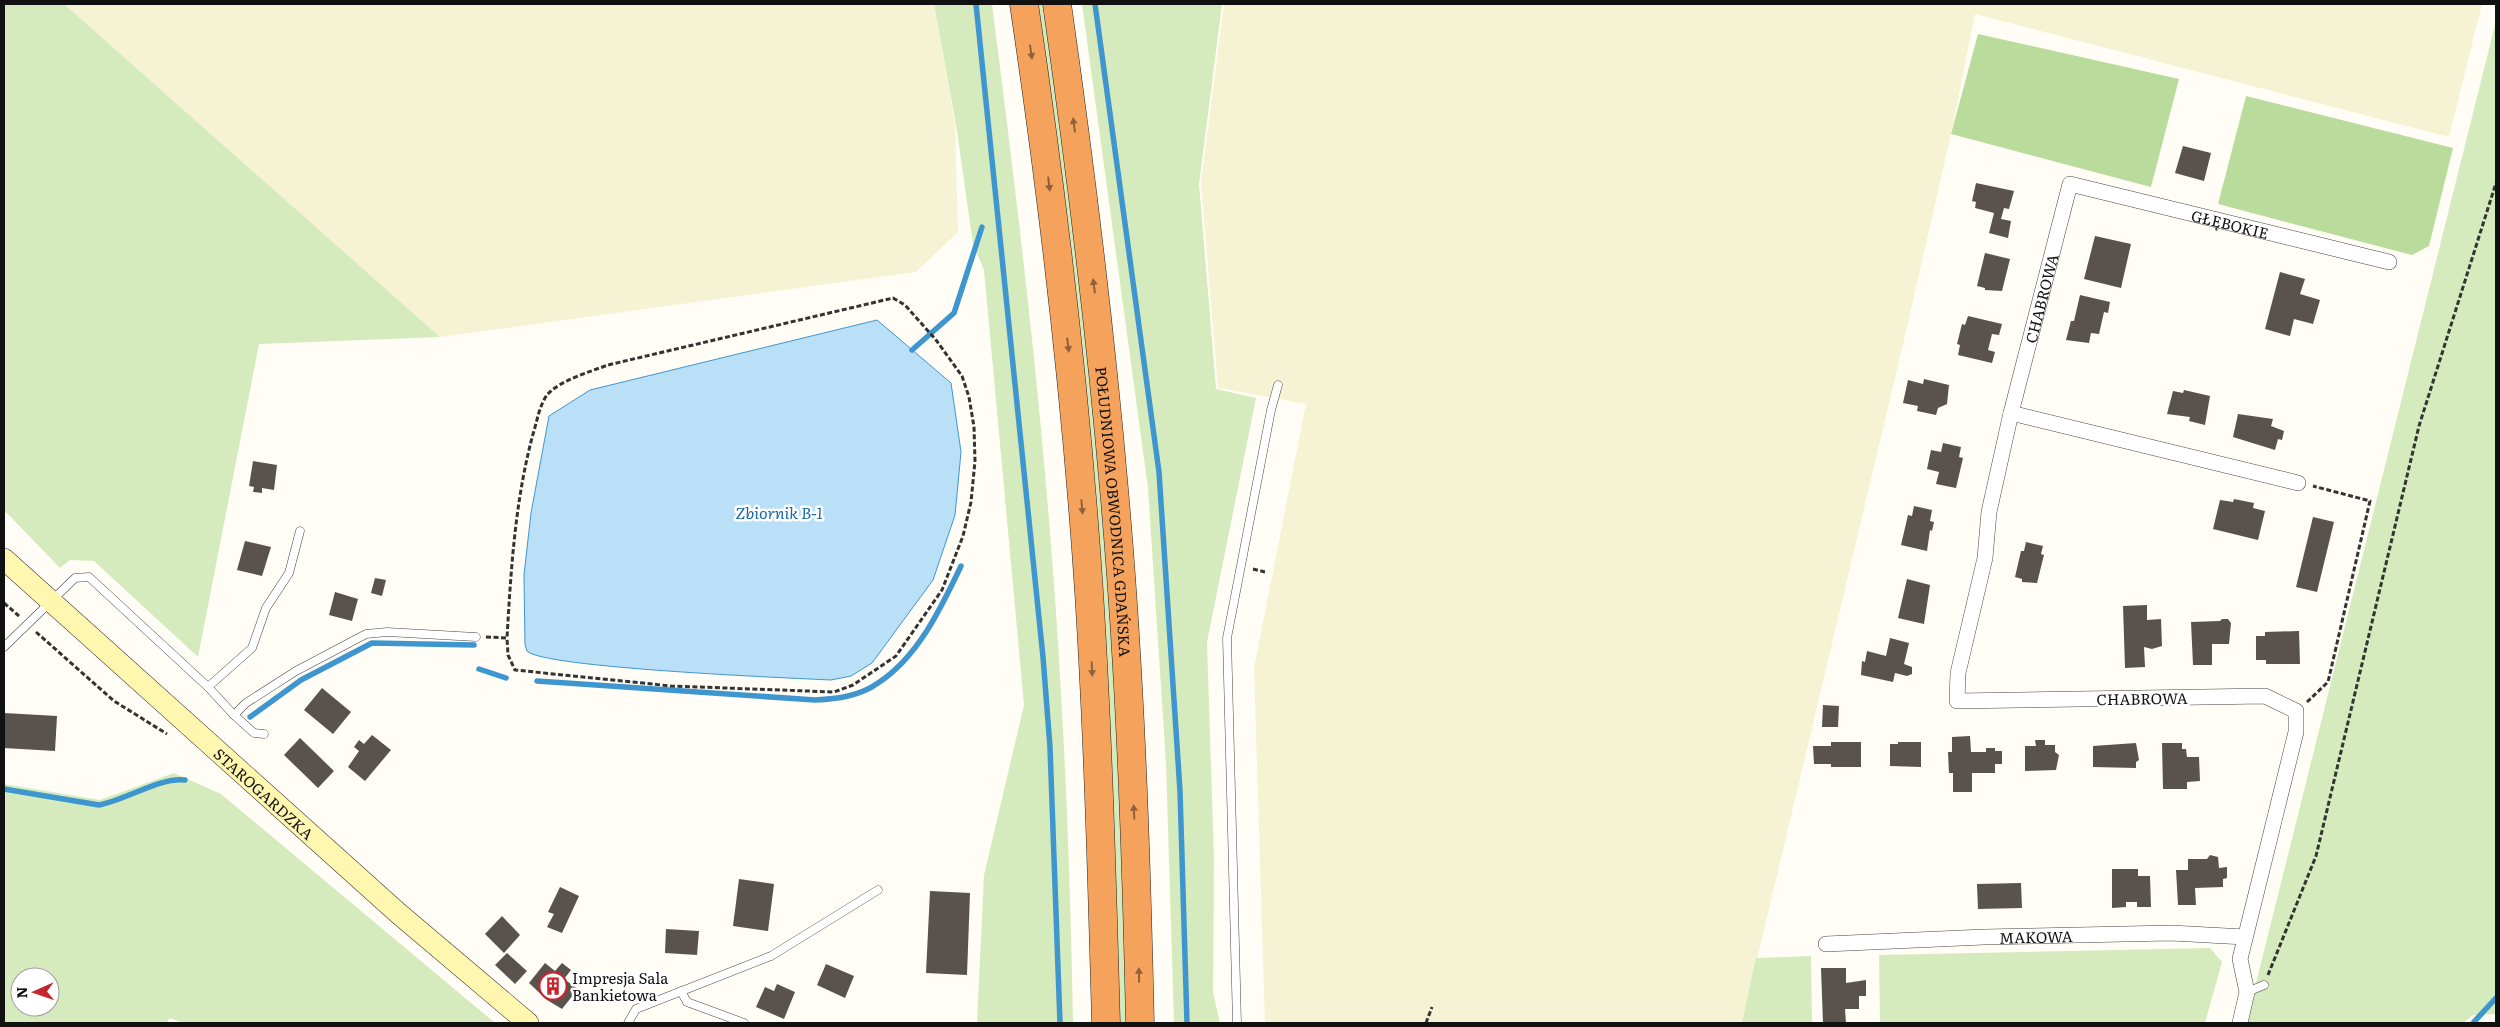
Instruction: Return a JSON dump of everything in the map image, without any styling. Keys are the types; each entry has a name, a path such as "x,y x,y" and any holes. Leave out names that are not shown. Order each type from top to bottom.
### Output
{"highway":[{"name":"POŁUDNIOWA OBWODNICA GDAŃSKA","path":"1024,4 1043,136 1070,366 1088,582 1100,818 1106,1023"},
{"name":"POŁUDNIOWA OBWODNICA GDAŃSKA","path":"1057,4 1087,224 1114,492 1130,745 1140,1023"}],"main road":[{"name":"STAROGARDZKA","path":"4,559 398,913 528,1023"}],"street":[{"name":"GŁĘBOKIE","path":"2070,184 2389,262"},
{"name":"CHABROWA","path":"2070,184 2011,413 1989,512 1985,558 1958,673 1956,701 2265,696 2296,711"},
{"path":"2011,413 2298,483"},
{"path":"2240,1023 2247,992 2240,959 2296,732 2296,711"},
{"name":"MAKOWA","path":"1826,944 1984,937 2171,933 2245,937"}],"lane":[{"path":"1237,1023 1227,638 1269,420 1278,385"},
{"path":"208,687 252,648 266,608 289,572 300,531"},
{"path":"4,647 75,578 89,577 208,687 254,733 264,734"},
{"path":"234,715 246,703 296,671 366,634 387,632 476,637"},
{"path":"628,1023 636,1009 771,956 878,890"},
{"path":"2247,992 2264,985"},
{"path":"682,991 687,1002 744,1023"}],"path":[{"path":"2264,985 2316,856 2419,426 2496,183"},
{"path":"886,298 894,298 905,305 936,340 962,376 969,397 974,427 975,461 971,502 963,536 942,590 896,656 853,685 834,692 671,686 582,679 514,670 508,656 507,638 517,512 528,454 541,406 548,394 571,380 608,365 886,298"},
{"path":"2296,711 2328,682 2370,501 2298,483"},
{"path":"4,602 114,701 169,736"},
{"path":"476,637 507,638"},
{"path":"1426,1023 1432,1007"}],"shaded area":[{"path":"64,4 934,4 955,124 958,232 916,272 440,337"},
{"path":"1224,4 2482,4 2449,137 1975,14 1951,134 1905,336 1742,1023 1265,1023 1254,668 1306,404 1218,388 1201,183"}],"green space":[{"path":"4,4 64,4 440,337 259,344 198,657 94,561 70,560 60,568 4,510"},
{"path":"934,4 992,4 1024,262 1049,520 1065,771 1073,1023 977,1023 984,875 1024,705 984,270 973,244 957,131"},
{"path":"1035,4 1048,4 1068,148 1113,604 1130,1023 1117,1023"},
{"path":"1082,4 1222,4 1199,184 1216,389 1256,398 1207,642 1214,860 1213,992 1220,1023 1174,1023 1166,763 1148,488"},
{"path":"2496,21 2496,1014 2473,1015 2463,1023 2246,1023"},
{"path":"1978,34 2179,79 2151,187 1951,134"},
{"path":"2246,96 2453,148 2429,246 2412,255 2218,204"},
{"path":"174,773 221,794 495,1023 184,1023 170,1018 166,1023 4,1023 4,784 100,800"},
{"path":"2210,948 2222,962 2205,1023 1880,1023 1879,955"},
{"path":"1811,956 1812,1023 1742,1023 1756,958"}],"water":[{"name":"Zbiornik B-1","path":"877,320 951,383 961,452 955,515 933,580 872,663 851,676 831,680 619,667 543,657 527,651 525,645 524,575 531,513 549,416 590,390"}],"building":[{"path":"2183,146 2211,153 2204,181 2175,173"},
{"path":"1976,183 2014,191 2009,209 2004,208 2001,219 2011,221 2008,238 1989,233 1994,213 1975,208 1976,202 1972,201"},
{"path":"2095,236 2131,244 2121,288 2084,279"},
{"path":"1985,253 2010,259 2002,291 1985,290 1985,288 1977,286"},
{"path":"2280,272 2305,279 2300,294 2320,300 2313,324 2294,319 2290,336 2265,329"},
{"path":"2080,295 2110,302 2108,313 2104,312 2099,334 2091,333 2089,343 2066,340 2071,321 2074,321"},
{"path":"1968,316 2002,324 1999,335 1992,334 1988,350 1995,352 1992,363 1958,355 1960,345 1957,344 1962,324 1965,325"},
{"path":"1924,379 1949,385 1947,404 1938,408 1936,415 1917,411 1918,406 1903,403 1908,380 1923,384"},
{"path":"2184,390 2210,396 2205,425 2189,421 2190,417 2167,414 2173,391 2183,393"},
{"path":"2238,414 2273,419 2271,426 2284,431 2282,440 2278,439 2275,450 2233,437"},
{"path":"1943,443 1961,447 1959,457 1963,458 1956,488 1936,484 1939,472 1927,469 1931,450 1941,452"},
{"path":"253,461 277,465 274,490 262,488 262,493 253,492 254,487 249,486"},
{"path":"2234,499 2254,503 2253,508 2265,511 2258,540 2213,529 2220,500 2233,502"},
{"path":"1914,506 1932,510 1930,521 1934,522 1932,531 1930,530 1927,551 1901,545 1908,515 1912,516"},
{"path":"2313,517 2334,522 2317,592 2296,587"},
{"path":"245,541 271,547 262,576 237,570"},
{"path":"2026,542 2043,546 2041,554 2044,555 2037,583 2022,582 2022,579 2015,577 2021,551 2024,551"},
{"path":"375,578 386,580 382,596 371,593"},
{"path":"1907,579 1930,585 1924,624 1898,618"},
{"path":"335,592 358,599 352,621 329,615"},
{"path":"2147,605 2147,620 2161,619 2162,646 2152,649 2144,647 2145,667 2125,668 2123,606"},
{"path":"2228,619 2231,623 2229,644 2212,644 2212,665 2193,665 2191,622 2220,621"},
{"path":"2299,631 2300,664 2266,664 2266,660 2256,660 2256,636 2265,636 2265,632"},
{"path":"1890,638 1909,643 1904,664 1912,667 1912,674 1907,676 1895,673 1893,682 1861,675 1862,661 1865,662 1867,651 1886,656"},
{"path":"322,688 351,712 333,734 304,710"},
{"path":"1823,705 1839,706 1838,727 1822,727"},
{"path":"4,713 57,716 55,751 4,748"},
{"path":"372,735 391,750 365,781 348,767 359,751 354,747 359,740 364,744"},
{"path":"1970,736 1971,752 1986,752 1986,748 1995,748 1995,751 2002,751 2002,764 1995,764 1995,773 1972,773 1972,792 1953,792 1953,773 1949,773 1948,752 1952,752 1952,737"},
{"path":"300,738 334,771 318,788 284,755"},
{"path":"2035,740 2045,740 2045,745 2055,745 2055,752 2059,755 2056,770 2025,771 2025,746 2036,746"},
{"path":"1831,742 1861,742 1861,767 1831,767 1831,764 1814,764 1813,746 1831,746"},
{"path":"1898,742 1921,742 1921,767 1890,766 1890,744 1898,744"},
{"path":"2136,743 2139,760 2136,762 2136,768 2093,767 2093,746"},
{"path":"2162,743 2182,743 2182,749 2186,749 2187,757 2199,757 2200,781 2187,782 2187,789 2163,789"},
{"path":"2210,855 2218,857 2219,868 2227,867 2227,878 2223,879 2223,887 2195,888 2196,905 2178,905 2176,870 2188,870 2188,859 2207,859"},
{"path":"2112,869 2138,869 2138,876 2150,876 2151,907 2137,907 2137,902 2126,902 2126,907 2112,908"},
{"path":"739,879 774,884 768,931 733,926"},
{"path":"2021,883 2022,908 1978,909 1977,884"},
{"path":"560,887 579,896 562,933 547,927 554,914 548,912"},
{"path":"930,891 970,893 967,975 926,973"},
{"path":"502,916 520,935 504,953 485,934"},
{"path":"666,929 699,931 697,955 665,953"},
{"path":"507,953 527,971 515,984 495,965"},
{"name":"Impresja Sala Bankietowa","path":"545,963 555,971 562,963 571,970 564,979 578,989 562,1009 547,1000 529,983"},
{"path":"826,964 854,976 845,998 817,985"},
{"path":"1821,968 1846,968 1846,983 1866,980 1866,996 1859,996 1859,1009 1845,1009 1846,1023 1823,1023"},
{"path":"777,984 795,992 784,1019 756,1007 765,987 774,991"}],"waterway":[{"path":"976,4 1043,657 1050,747 1060,1023"},
{"path":"1095,4 1159,472 1180,791 1187,1023"},
{"path":"912,350 954,313 982,227"},
{"path":"537,681 815,700 848,696 864,691 878,683 905,660 917,646 936,615 961,566"},
{"path":"250,717 301,680 372,643 474,645"},
{"path":"479,669 506,678"},
{"path":"4,789 99,805 120,799 154,785 175,780 185,780"},
{"path":"2473,1023 2496,998"}],"place":[{"name":"Impresja Sala Bankietowa","path":"553,986"}]}
